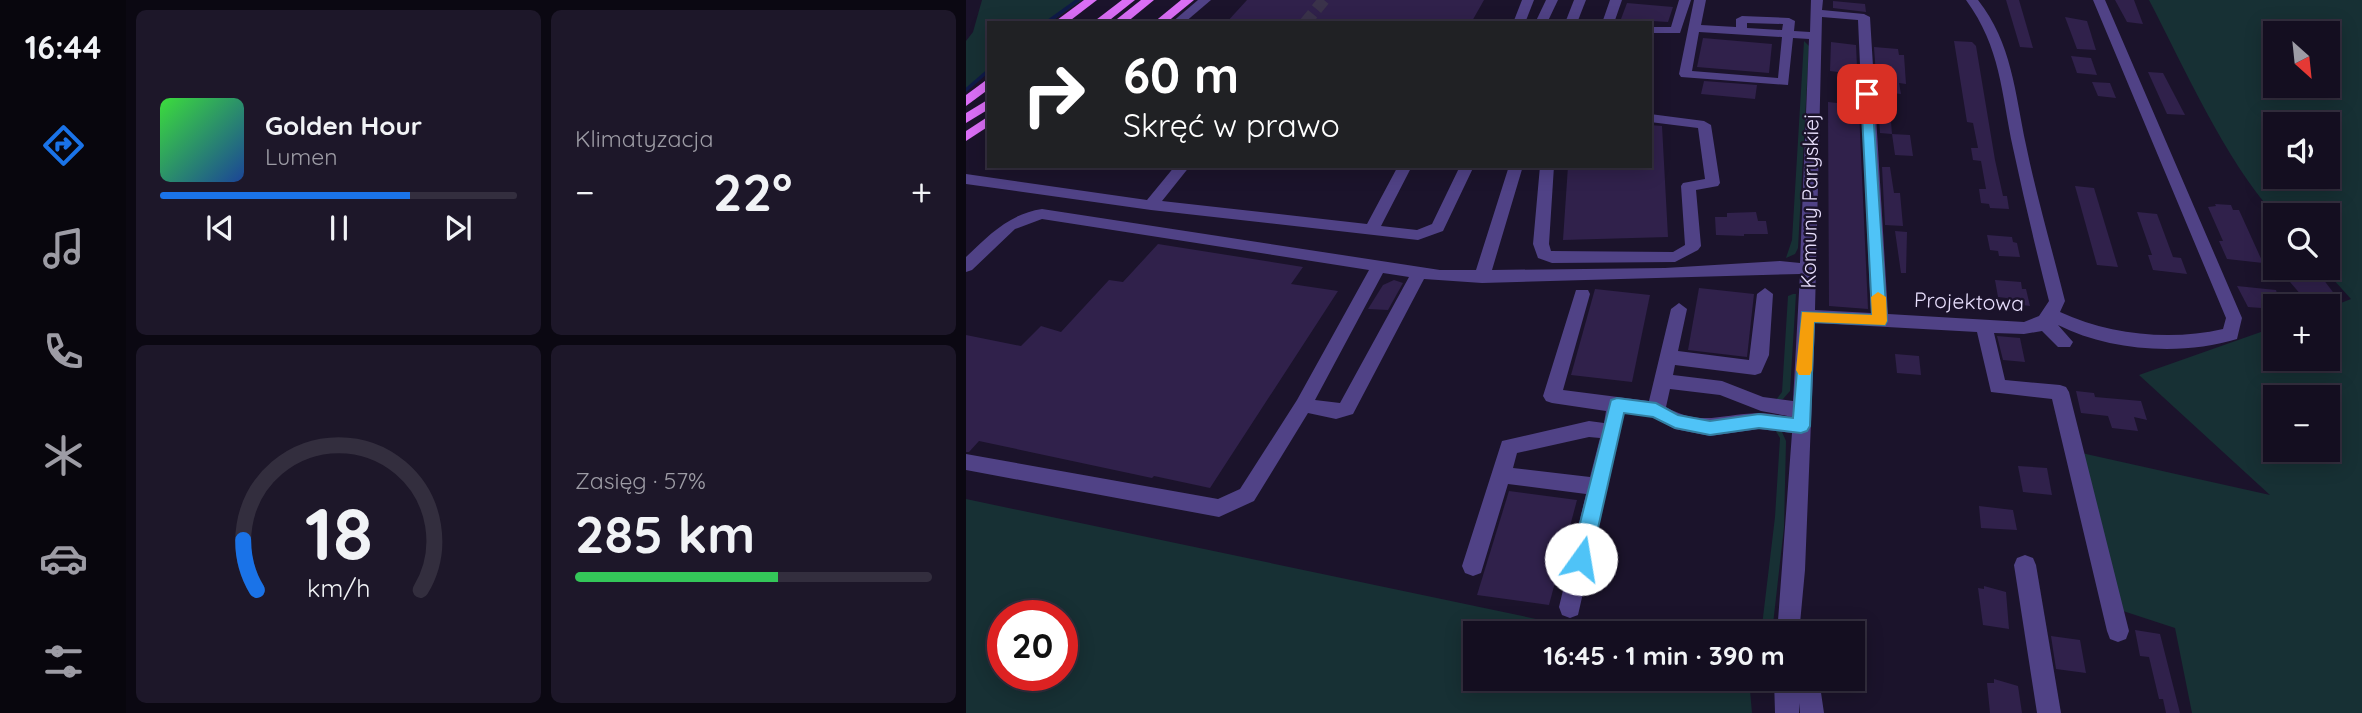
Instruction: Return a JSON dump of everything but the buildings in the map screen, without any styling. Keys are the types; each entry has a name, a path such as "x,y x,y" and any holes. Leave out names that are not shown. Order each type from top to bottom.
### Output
{"main road":[{"path":"1062,21 1091,0"},
{"path":"1101,21 1129,0"},
{"path":"1121,21 1148,0"},
{"path":"1162,21 1188,0"},
{"path":"966,102 987,84"},
{"path":"966,119 987,104"},
{"path":"966,137 987,121"},
{"path":"966,148 987,135"}],"street":[{"path":"1179,21 1205,0"},
{"path":"1520,21 1528,0"},
{"path":"1542,21 1552,0"},
{"path":"1572,21 1580,0"},
{"path":"1609,21 1616,0"},
{"path":"1652,30 1676,31 1685,0"},
{"path":"1695,28 1741,31 1742,19 1789,22 1784,82 1685,74 1700,0"},
{"path":"1972,0 1981,9 2001,49 2019,145 2057,301 2048,319"},
{"path":"2048,319 2128,339 2169,340 2218,338 2231,334 2234,318 2099,0"},
{"path":"1817,6 1864,17 1880,321"},
{"name":"Komuny Paryskiej","path":"1789,621 1807,316 1817,6"},
{"path":"1788,34 1815,36"},
{"path":"1547,168 1541,244 1544,254 1552,258 1675,257 1688,251 1693,246 1688,186 1713,183 1704,125 1652,118"},
{"path":"1151,205 1181,168"},
{"path":"1371,230 1404,168"},
{"path":"966,179 998,175 1151,205 1418,235 1438,227 1466,168"},
{"path":"1482,277 1515,168"},
{"path":"966,266 1012,216 1042,214 1419,273 1482,277 1665,274 1780,267 1808,270"},
{"path":"966,462 1219,509 1247,495 1303,405 1379,267"},
{"path":"1303,405 1336,411 1346,410 1419,273"},
{"path":"1582,294 1552,396 1656,410 1675,421 1710,428 1802,418"},
{"path":"1668,357 1755,368 1760,355 1765,294"},
{"path":"1656,410 1679,309"},
{"name":"Projektowa","path":"1807,316 2024,328 2048,319"},
{"path":"2048,319 2064,342"},
{"path":"1984,327 1997,387 2060,392 2118,631"},
{"path":"1663,381 1723,388 1802,418"},
{"path":"1570,607 1617,405"},
{"path":"1473,566 1509,447 1589,429 1610,431"},
{"path":"1501,475 1598,487"},
{"path":"2025,565 2049,713"},
{"name":"Komuny Paryskiej","path":"1794,570 1800,621"},
{"path":"1786,691 1787,713"},
{"path":"1809,691 1812,713"}],"green space":[{"path":"982,0 1082,0 1052,21 987,21 987,73 966,90 966,41 973,32"},
{"path":"2149,0 2362,0 2362,713 2192,713 2175,628 2123,611 2077,452 2270,495 2139,375 2263,331 2263,371 2340,371 2340,303 2351,299 2334,280 2340,280 2340,203 2265,203 2239,168 2191,83"},
{"path":"1804,41 1809,46 1798,248 1795,254 1786,258 1792,240"},
{"path":"1796,294 1790,391 1783,399 1776,400 1782,392 1788,296"},
{"path":"1774,428 1782,432 1786,441 1784,527 1773,621 1763,621 1775,517 1780,438"},
{"path":"966,499 1546,621 1463,621 1463,691 1750,691 1752,713 966,713"}],"waterway":[{"path":"1049,21 1078,0"},
{"path":"966,90 987,72"}],"tunnel":[{"path":"1307,21 1324,0"}],"slow traffic":[{"path":"1804,370 1807,316 1880,321 1878,297"}],"route":[{"path":"1581,559 1617,405 1656,410 1675,421 1710,428 1759,421 1801,426 1807,316 1880,321 1867,94"}]}
